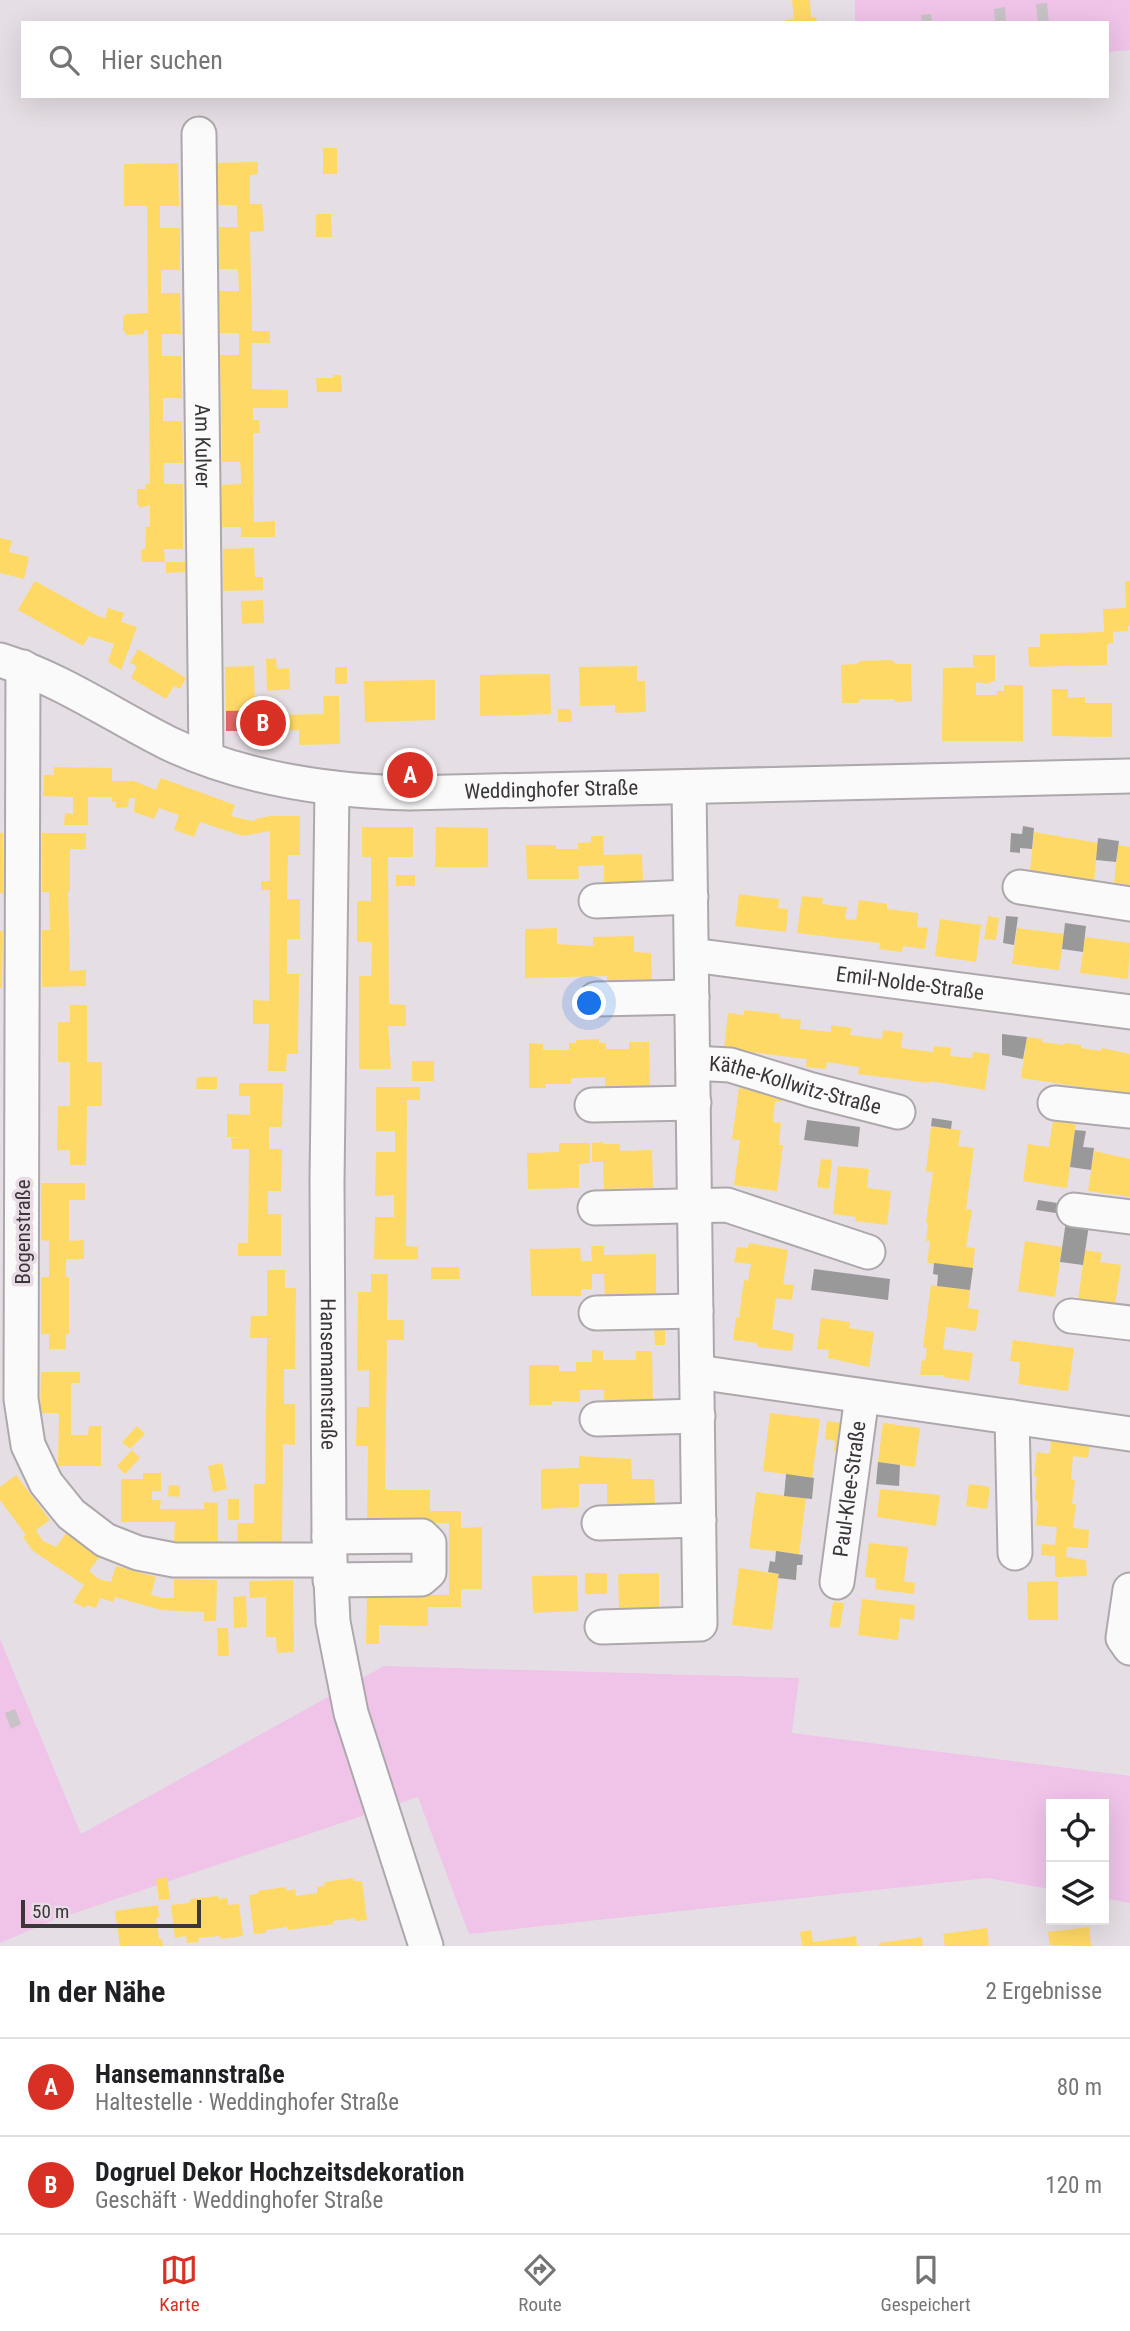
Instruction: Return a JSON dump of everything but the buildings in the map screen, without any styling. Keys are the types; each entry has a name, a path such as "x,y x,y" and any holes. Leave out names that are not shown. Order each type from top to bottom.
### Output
{"street":[{"name":"Am Kulver","path":"199,134 206,758"},
{"name":"Weddinghofer Straße","path":"12,664 63,685 169,743 206,758 263,776 331,788 409,793 1130,776"},
{"name":"Bogenstraße","path":"12,664 21,1399 28,1446 46,1483 71,1514 106,1540 138,1553 174,1560 329,1559"},
{"name":"Käthe-Kollwitz-Straße","path":"602,1628 700,1624 689,787"},
{"name":"Hansemannstraße","path":"331,788 327,1182 329,1559 333,1622 351,1713 426,1946"},
{"path":"1020,887 1130,904"},
{"path":"597,901 691,897"},
{"name":"Emil-Nolde-Straße","path":"692,955 1130,1012"},
{"path":"596,999 692,997"},
{"name":"Käthe-Kollwitz-Straße","path":"693,1063 730,1065 898,1112"},
{"name":"Käthe-Kollwitz-Straße","path":"592,1105 694,1103"},
{"path":"1055,1103 1130,1111"},
{"path":"595,1208 727,1205 868,1252"},
{"path":"1074,1210 1130,1217"},
{"path":"596,1313 696,1311"},
{"path":"1071,1316 1130,1323"},
{"name":"Paul-Klee-Straße","path":"697,1372 1130,1433"},
{"name":"Paul-Klee-Straße","path":"837,1582 862,1396"},
{"path":"597,1419 698,1416"},
{"path":"1012,1417 1015,1553"},
{"path":"599,1523 699,1520"},
{"path":"1130,1590 1123,1638 1130,1648"}],"shaded area":[{"path":"855,0 1130,0 1130,50 1109,52 1109,21 855,21"},
{"path":"0,1639 81,1834 384,1666 799,1678 792,1733 1130,1776 1130,1903 1109,1899 1109,1799 1046,1799 1046,1888 987,1878 469,1934 418,1797 51,1921 0,1943"}],"place":[{"name":"Dogruel Dekor Hochzeitsdekoration","path":"263,723"},
{"name":"Hansemannstraße","path":"410,775"}]}
